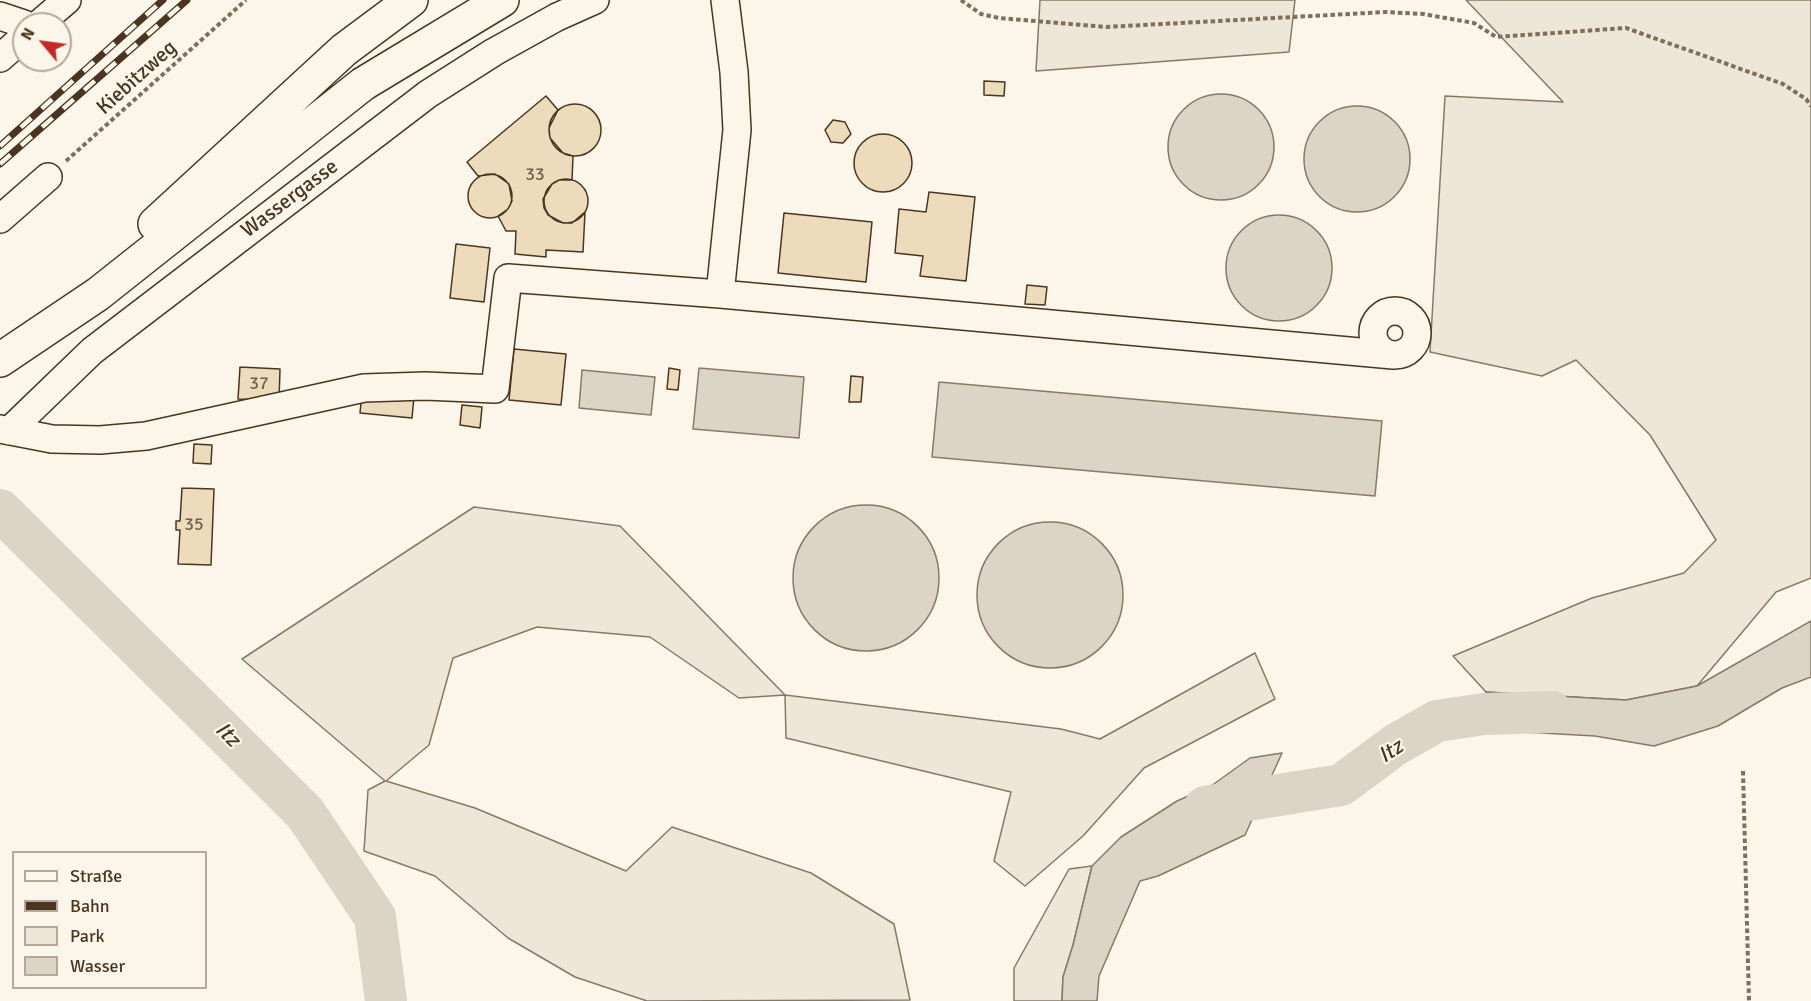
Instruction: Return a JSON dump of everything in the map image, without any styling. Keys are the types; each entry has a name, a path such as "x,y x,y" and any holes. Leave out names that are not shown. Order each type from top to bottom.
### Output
{"highway":[{"path":"0,355 96,276 344,50 411,0"},
{"path":"0,360 98,294 363,84 502,0"}],"lane":[{"path":"53,12 67,0"},
{"name":"Wassergasse","path":"5,430 92,351 428,94 556,17 595,0"},
{"path":"725,0 734,72 737,130 720,294 1393,355"},
{"path":"0,58 12,48"},
{"path":"0,219 48,177"},
{"name":"Wassergasse","path":"5,430 52,439 100,440 146,436 277,408 344,390 425,386 495,389 508,278 720,294"}],"path":[{"name":"Kiebitzweg","path":"48,177 246,0"},
{"path":"961,0 981,14 999,18 1106,27 1386,12 1423,14 1474,23 1496,38 1626,28 1783,84 1806,99 1811,106"},
{"path":"1743,771 1749,1001"}],"green space":[{"path":"1040,0 1295,0 1289,52 1036,71"},
{"path":"1466,0 1811,0 1811,578 1776,592 1697,686 1626,700 1486,692 1453,656 1592,598 1684,573 1716,540 1650,435 1576,360 1542,376 1430,352 1445,96 1563,102"},
{"path":"474,507 620,526 785,695 739,698 650,637 537,627 453,658 429,745 386,781 475,808 626,871 672,827 811,873 894,924 910,1000 647,1001 575,977 508,938 435,876 364,851 368,790 385,781 242,659"},
{"path":"1255,653 1275,699 1144,768 1083,836 1025,886 994,861 1011,792 786,738 785,695 1061,729 1100,739"},
{"path":"1092,866 1063,977 1062,1001 1014,1001 1014,968 1069,869"}],"water":[{"path":"1221,94 1241,98 1258,110 1270,127 1274,147 1270,167 1258,184 1241,196 1221,200 1201,196 1184,184 1172,167 1168,147 1172,127 1184,110 1201,98"},
{"path":"1357,106 1377,110 1394,122 1406,139 1410,159 1406,179 1394,196 1377,208 1357,212 1337,208 1320,196 1308,179 1304,159 1308,139 1320,122 1337,110"},
{"path":"1279,215 1299,219 1316,231 1328,248 1332,268 1328,288 1316,305 1299,317 1279,321 1259,317 1242,305 1230,288 1226,268 1230,248 1242,231 1259,219"},
{"path":"699,368 804,377 799,438 693,429"},
{"path":"582,370 655,377 651,415 579,408"},
{"path":"939,382 1382,421 1375,496 932,457"},
{"path":"866,505 894,510 918,526 934,550 939,578 934,606 918,630 894,646 866,651 838,646 814,630 798,606 793,578 798,550 814,526 838,510"},
{"path":"1050,522 1078,527 1102,543 1118,567 1123,595 1118,623 1102,647 1078,663 1050,668 1022,663 998,647 982,623 977,595 982,567 998,543 1022,527"},
{"path":"1811,621 1811,677 1782,688 1718,726 1654,746 1595,736 1505,731 1486,692 1626,700 1697,686"},
{"path":"1282,753 1245,835 1158,876 1140,881 1099,976 1097,1001 1062,1001 1063,977 1092,866 1121,837 1177,801 1211,786 1250,758"}],"building":[{"path":"984,81 1005,82 1004,96 984,95"},
{"path":"546,96 558,110 549,128 550,138 563,153 573,156 572,180 559,180 552,184 543,199 544,208 548,215 563,223 572,223 585,212 583,252 546,250 546,257 515,254 516,231 506,231 498,216 508,209 512,201 509,184 495,174 478,176 467,162"},
{"path":"575,104 585,106 593,112 599,120 601,130 599,140 593,148 585,154 575,156 565,154 557,148 551,140 549,130 551,120 557,112 565,106"},
{"path":"833,120 845,122 851,134 843,143 831,142 825,130"},
{"path":"883,134 899,139 907,147 912,163 907,179 899,187 883,192 867,187 859,179 854,163 859,147 867,139"},
{"path":"490,174 506,180 512,196 506,212 490,218 474,212 468,196 474,180"},
{"path":"566,179 582,185 588,201 582,217 566,223 550,217 544,201 550,185"},
{"path":"929,192 975,197 966,281 920,276 923,256 895,253 899,209 926,212"},
{"path":"784,213 872,222 866,282 778,273"},
{"path":"456,244 490,248 484,302 450,298"},
{"path":"1027,285 1047,287 1045,305 1025,304"},
{"path":"514,349 566,354 561,405 509,400"},
{"path":"240,367 280,369 279,401 238,399"},
{"path":"669,368 680,370 678,390 667,389"},
{"path":"851,376 863,377 861,402 849,402"},
{"path":"362,393 414,397 412,418 360,413"},
{"path":"462,405 482,407 480,428 460,425"},
{"path":"194,444 212,445 211,464 193,463"},
{"path":"182,488 214,489 211,565 178,564 180,530 176,530 176,521 180,521"}],"waterway":[{"name":"Itz","path":"0,510 305,813 375,917 386,1001"},
{"name":"Itz","path":"1205,807 1341,785 1395,745 1437,721 1484,714 1552,712"}],"railway":[{"path":"0,146 163,0"},
{"path":"0,164 187,0"}]}
